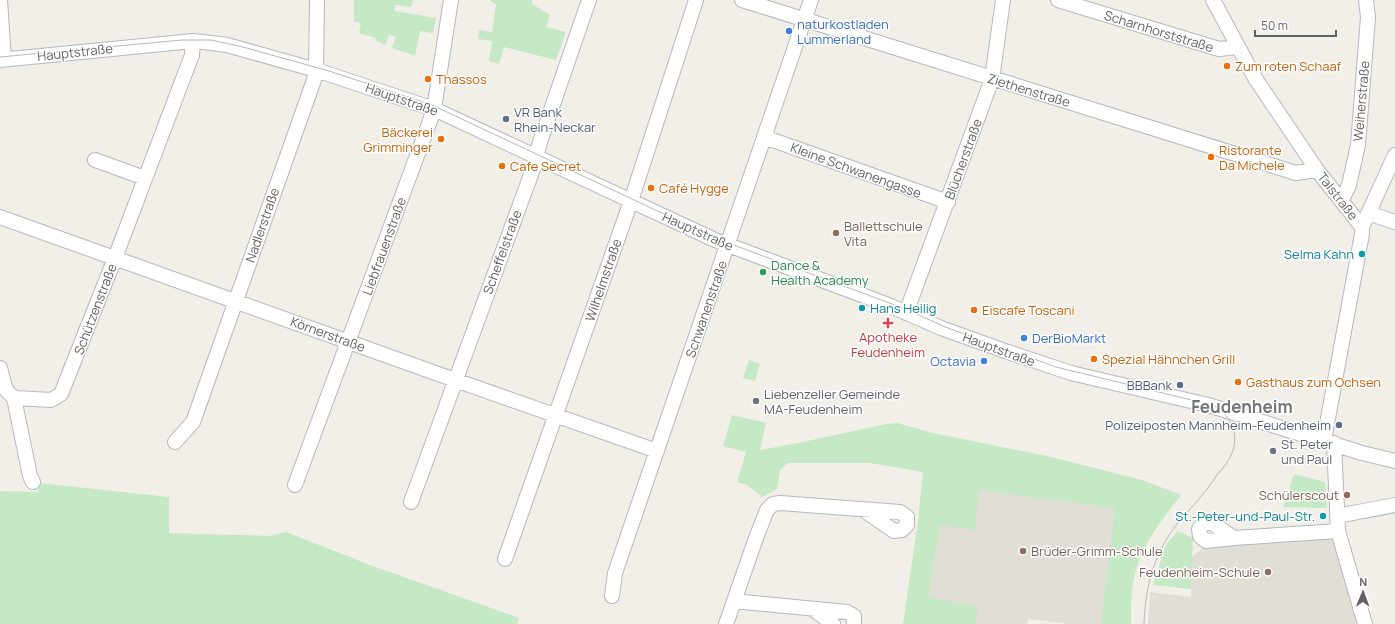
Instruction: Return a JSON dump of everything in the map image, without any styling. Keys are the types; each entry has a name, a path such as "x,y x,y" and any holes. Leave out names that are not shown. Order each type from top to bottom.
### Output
{"street":[{"path":"0,0 2,59"},
{"name":"Nadlerstraße","path":"175,442 193,422 316,70 317,0"},
{"name":"Liebfrauenstraße","path":"295,485 434,109 451,0"},
{"name":"Scheffelstraße","path":"411,502 533,168 589,0"},
{"name":"Wilhelmstraße","path":"505,559 631,201 696,0"},
{"name":"Ziethenstraße","path":"742,0 1296,173 1317,170"},
{"name":"Schwanenstraße","path":"612,596 615,573 811,0"},
{"name":"Blücherstraße","path":"906,313 992,79 1003,0"},
{"name":"Scharnhorststraße","path":"1058,0 1219,49 1237,47"},
{"name":"Talstraße","path":"1213,0 1255,78 1317,170 1362,227 1333,395 1329,442 1338,531 1365,624"},
{"name":"Weiherstraße","path":"1342,200 1349,185 1358,145 1368,17 1366,0"},
{"name":"Hauptstraße","path":"2,59 192,41 227,45 316,70 434,109 728,245 906,313 941,328 1051,368 1208,405 1362,453 1395,461"},
{"name":"Schützenstraße","path":"14,398 51,400 62,394 192,55 192,41"},
{"name":"Kleine Schwanengasse","path":"764,137 948,202"},
{"path":"1362,227 1395,155"},
{"path":"95,160 145,178"},
{"path":"1368,213 1395,222"},
{"name":"Körnerstraße","path":"0,217 657,451"},
{"path":"0,368 6,390 14,398 30,476 33,482"},
{"path":"726,624 767,510 773,504 780,503 862,509"},
{"path":"1337,516 1395,505"},
{"path":"1234,538 1338,531"},
{"path":"734,601 848,612 854,616 854,624"},
{"path":"812,609 832,624"}],"shaded area":[{"name":"Brüder-Grimm-Schule","path":"979,490 1116,508 1101,624 1070,624 1028,619 1027,624 923,624 940,525"},
{"name":"Feudenheim-Schule","path":"1335,537 1358,624 1148,624 1150,592 1191,597 1192,557 1205,546"}],"green space":[{"path":"354,0 413,0 411,7 395,5 395,11 436,18 433,33 420,31 415,56 392,48 396,37 389,35 385,45 375,40 376,38 359,33 361,23 354,22"},
{"path":"490,0 533,0 532,4 550,15 546,27 566,32 556,60 504,47 499,64 489,61 492,41 478,39 479,30 492,32 496,4"},
{"path":"749,360 760,364 755,381 743,378"},
{"path":"732,415 766,423 760,450 897,423 933,433 1047,456 1142,480 1181,495 1156,529 1145,547 1137,566 1132,588 1131,624 1101,624 1115,508 979,490 975,530 940,525 928,597 978,607 975,624 903,624 918,521 923,472 870,463 788,463 780,470 777,489 762,497 747,485 737,482 746,452 723,446"},
{"path":"1294,474 1325,482 1327,508 1283,507"},
{"path":"39,483 169,497 169,533 269,536 286,532 370,565 519,618 517,624 0,624 0,491 38,492"},
{"path":"1177,531 1193,538 1191,589 1153,585 1165,547"}],"tram line":[{"path":"0,57 182,40 211,40 243,47 329,71 432,105 715,238 908,310 945,327 1056,367 1212,405 1218,408 1228,418 1231,424 1235,436 1233,450 1226,464 1175,527 1162,547 1150,579 1144,624"}],"place":[{"name":"naturkostladen Lummerland","path":"789,31"},
{"name":"Zum roten Schaaf","path":"1227,66"},
{"name":"Thassos","path":"428,79"},
{"name":"VR Bank Rhein-Neckar","path":"506,119"},
{"name":"Bäckerei Grimminger","path":"441,139"},
{"name":"Ristorante Da Michele","path":"1211,157"},
{"name":"Cafe Secret","path":"502,166"},
{"name":"Café Hygge","path":"651,188"},
{"name":"Ballettschule Vita","path":"836,233"},
{"name":"Selma Kahn","path":"1362,254"},
{"name":"Dance & Health Academy","path":"763,272"},
{"name":"Hans Heilig","path":"862,308"},
{"name":"Eiscafe Toscani","path":"974,310"},
{"name":"Apotheke Feudenheim","path":"888,323"},
{"name":"DerBioMarkt","path":"1024,338"},
{"name":"Spezial Hähnchen Grill","path":"1094,359"},
{"name":"Octavia","path":"984,361"},
{"name":"Gasthaus zum Ochsen","path":"1238,382"},
{"name":"BBBank","path":"1180,385"},
{"name":"Liebenzeller Gemeinde MA-Feudenheim","path":"756,401"},
{"name":"Polizeiposten Mannheim-Feudenheim","path":"1339,425"},
{"name":"St. Peter und Paul","path":"1273,451"},
{"name":"Schülerscout","path":"1347,495"},
{"name":"St.-Peter-und-Paul-Str.","path":"1323,516"},
{"name":"Brüder-Grimm-Schule","path":"1023,551"},
{"name":"Feudenheim-Schule","path":"1268,572"}],"district":[{"name":"Feudenheim","path":"1242,406"}]}
